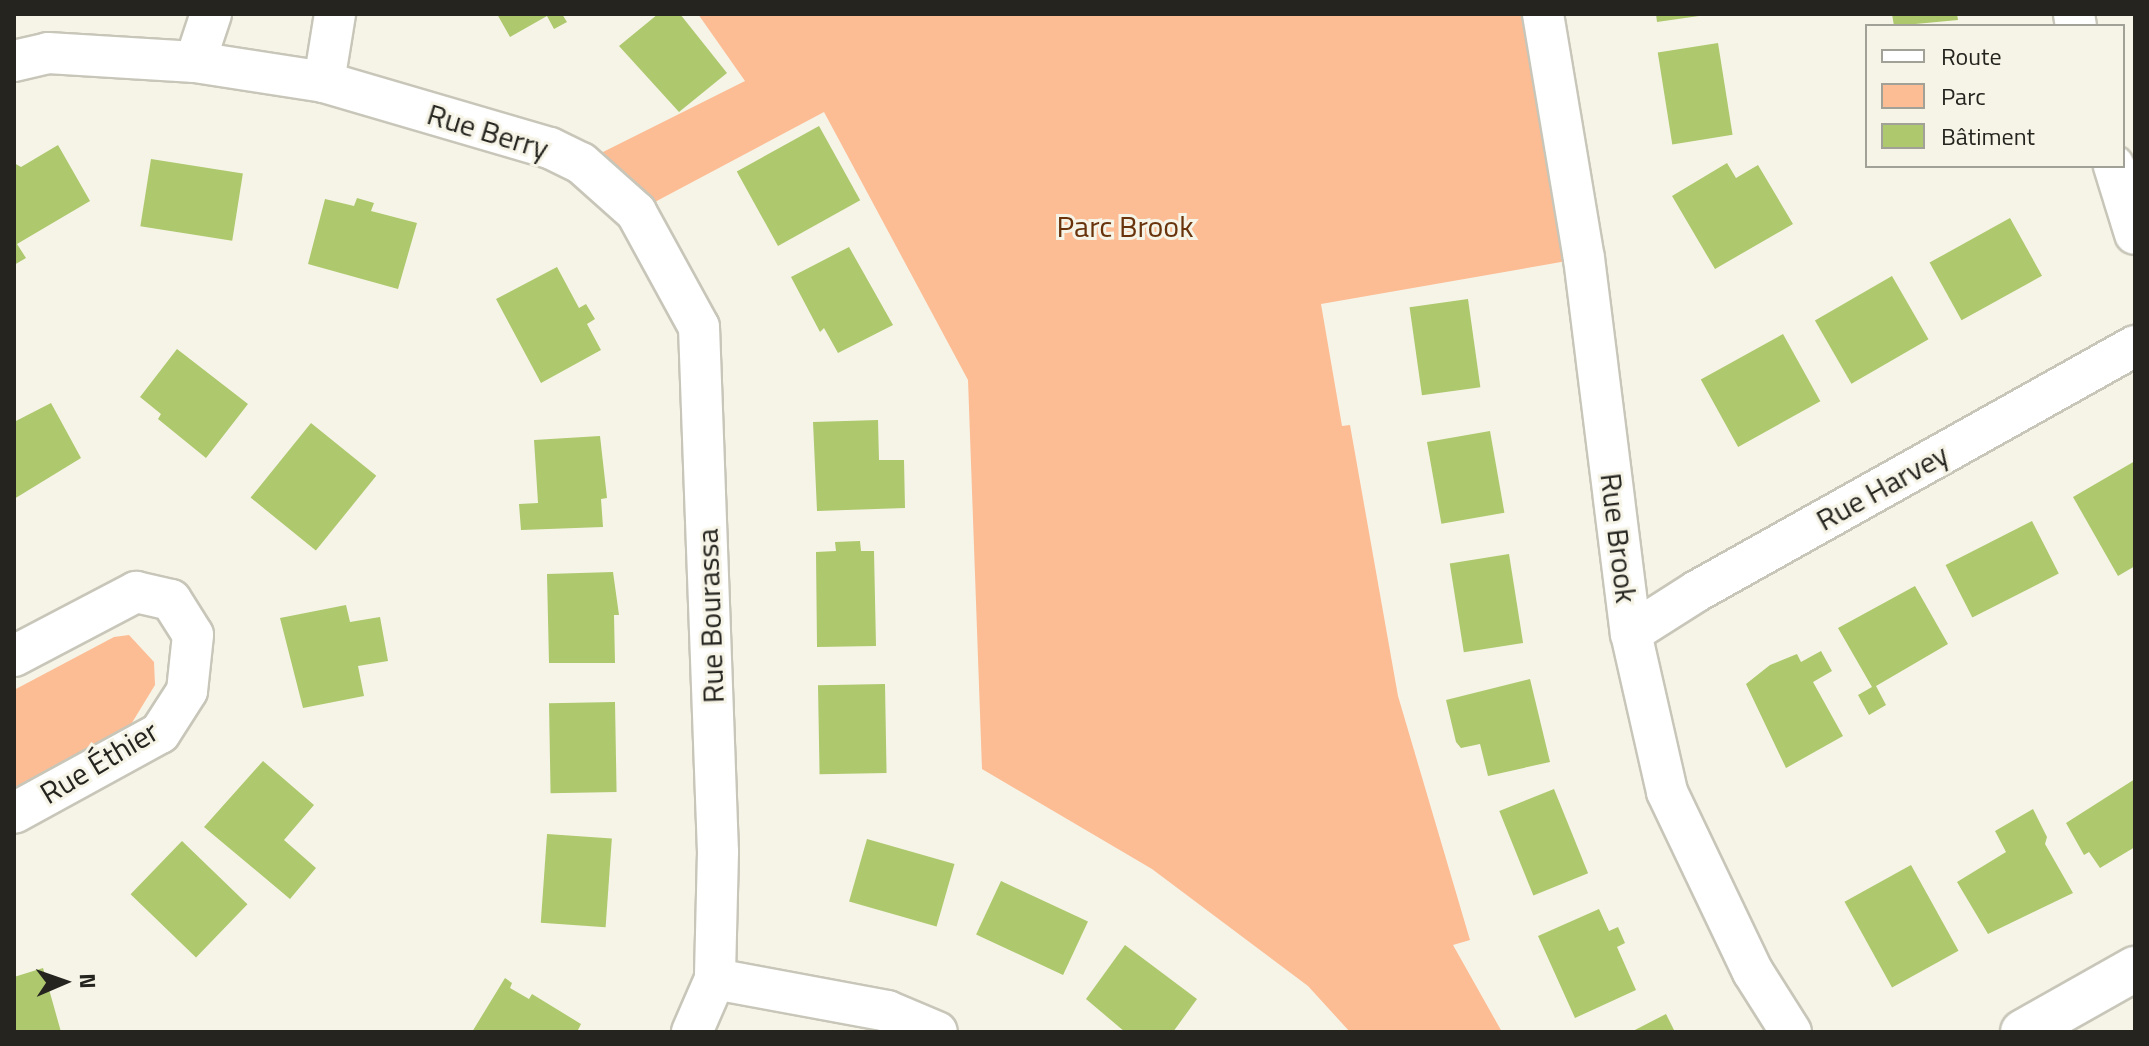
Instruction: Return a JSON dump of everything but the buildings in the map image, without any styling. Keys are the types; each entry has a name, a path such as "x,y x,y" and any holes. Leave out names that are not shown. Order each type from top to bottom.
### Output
{"street":[{"path":"195,62 211,14"},
{"path":"324,82 335,14"},
{"name":"Rue Brook","path":"1543,14 1584,258 1631,633 1667,792 1753,972 1791,1032"},
{"name":"Rue Berry","path":"14,61 48,53 195,62 324,82 550,148 581,163 636,212"},
{"path":"2115,168 2135,234"},
{"name":"Rue Bourassa","path":"636,212 699,327 718,852 715,979 692,1032"},
{"name":"Rue Harvey","path":"1631,633 1697,591 2135,346"},
{"name":"Rue Éthier","path":"14,656 136,592 171,600 193,635 187,691 160,733 14,813"},
{"path":"2023,1032 2135,969"},
{"path":"715,979 887,1011 937,1032"}],"green space":[{"name":"Parc Brook","path":"698,14 1543,14 1584,258 1321,304 1342,426 1350,425 1398,696 1470,940 1453,945 1502,1032 1350,1032 1308,986 1152,869 982,769 968,380 824,112 636,212 581,163 745,81"},
{"path":"129,635 154,662 155,685 130,726 14,790 14,690 114,637"}]}
